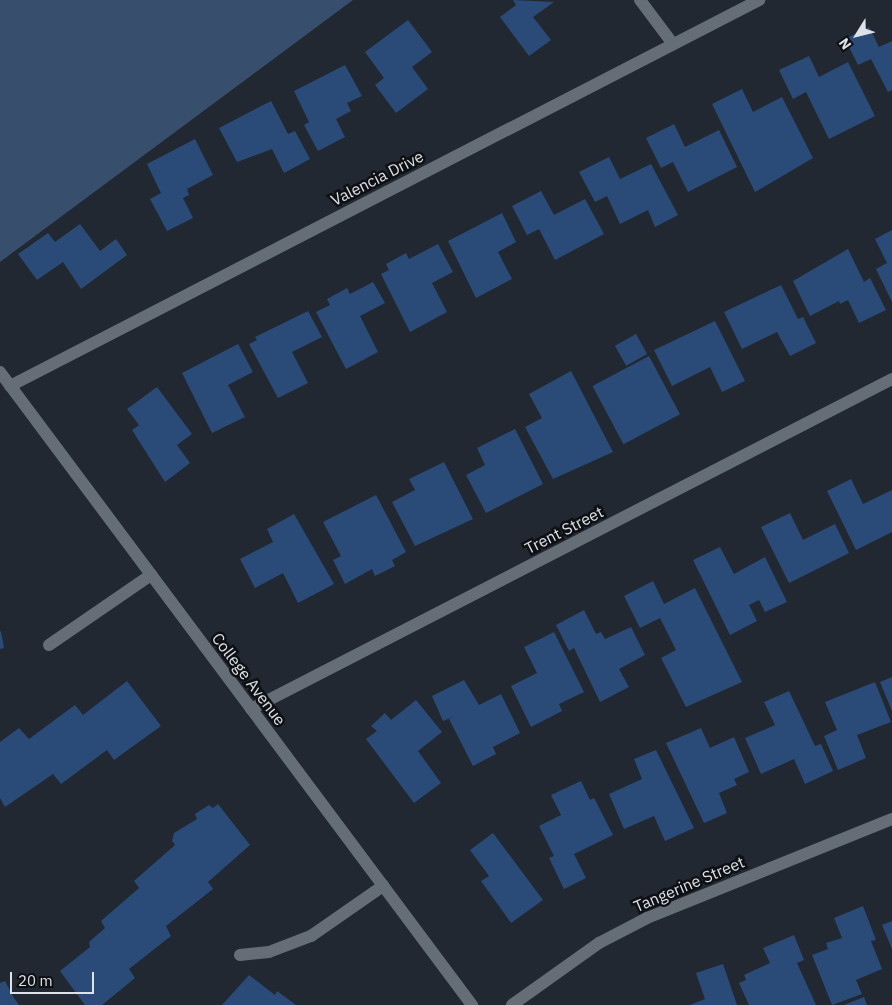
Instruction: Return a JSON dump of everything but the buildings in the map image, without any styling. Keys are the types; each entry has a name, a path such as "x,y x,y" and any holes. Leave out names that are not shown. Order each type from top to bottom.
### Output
{"street":[{"path":"640,0 673,44"},
{"name":"Valencia Drive","path":"10,386 759,0"},
{"name":"College Avenue","path":"0,372 472,1005"},
{"name":"Trent Street","path":"251,709 892,379"},
{"path":"49,645 151,575"},
{"name":"Tangerine Street","path":"512,1005 599,943 647,918 892,819"},
{"path":"240,955 269,952 311,936 383,886"}],"shaded area":[{"path":"0,0 353,0 0,262"}]}
